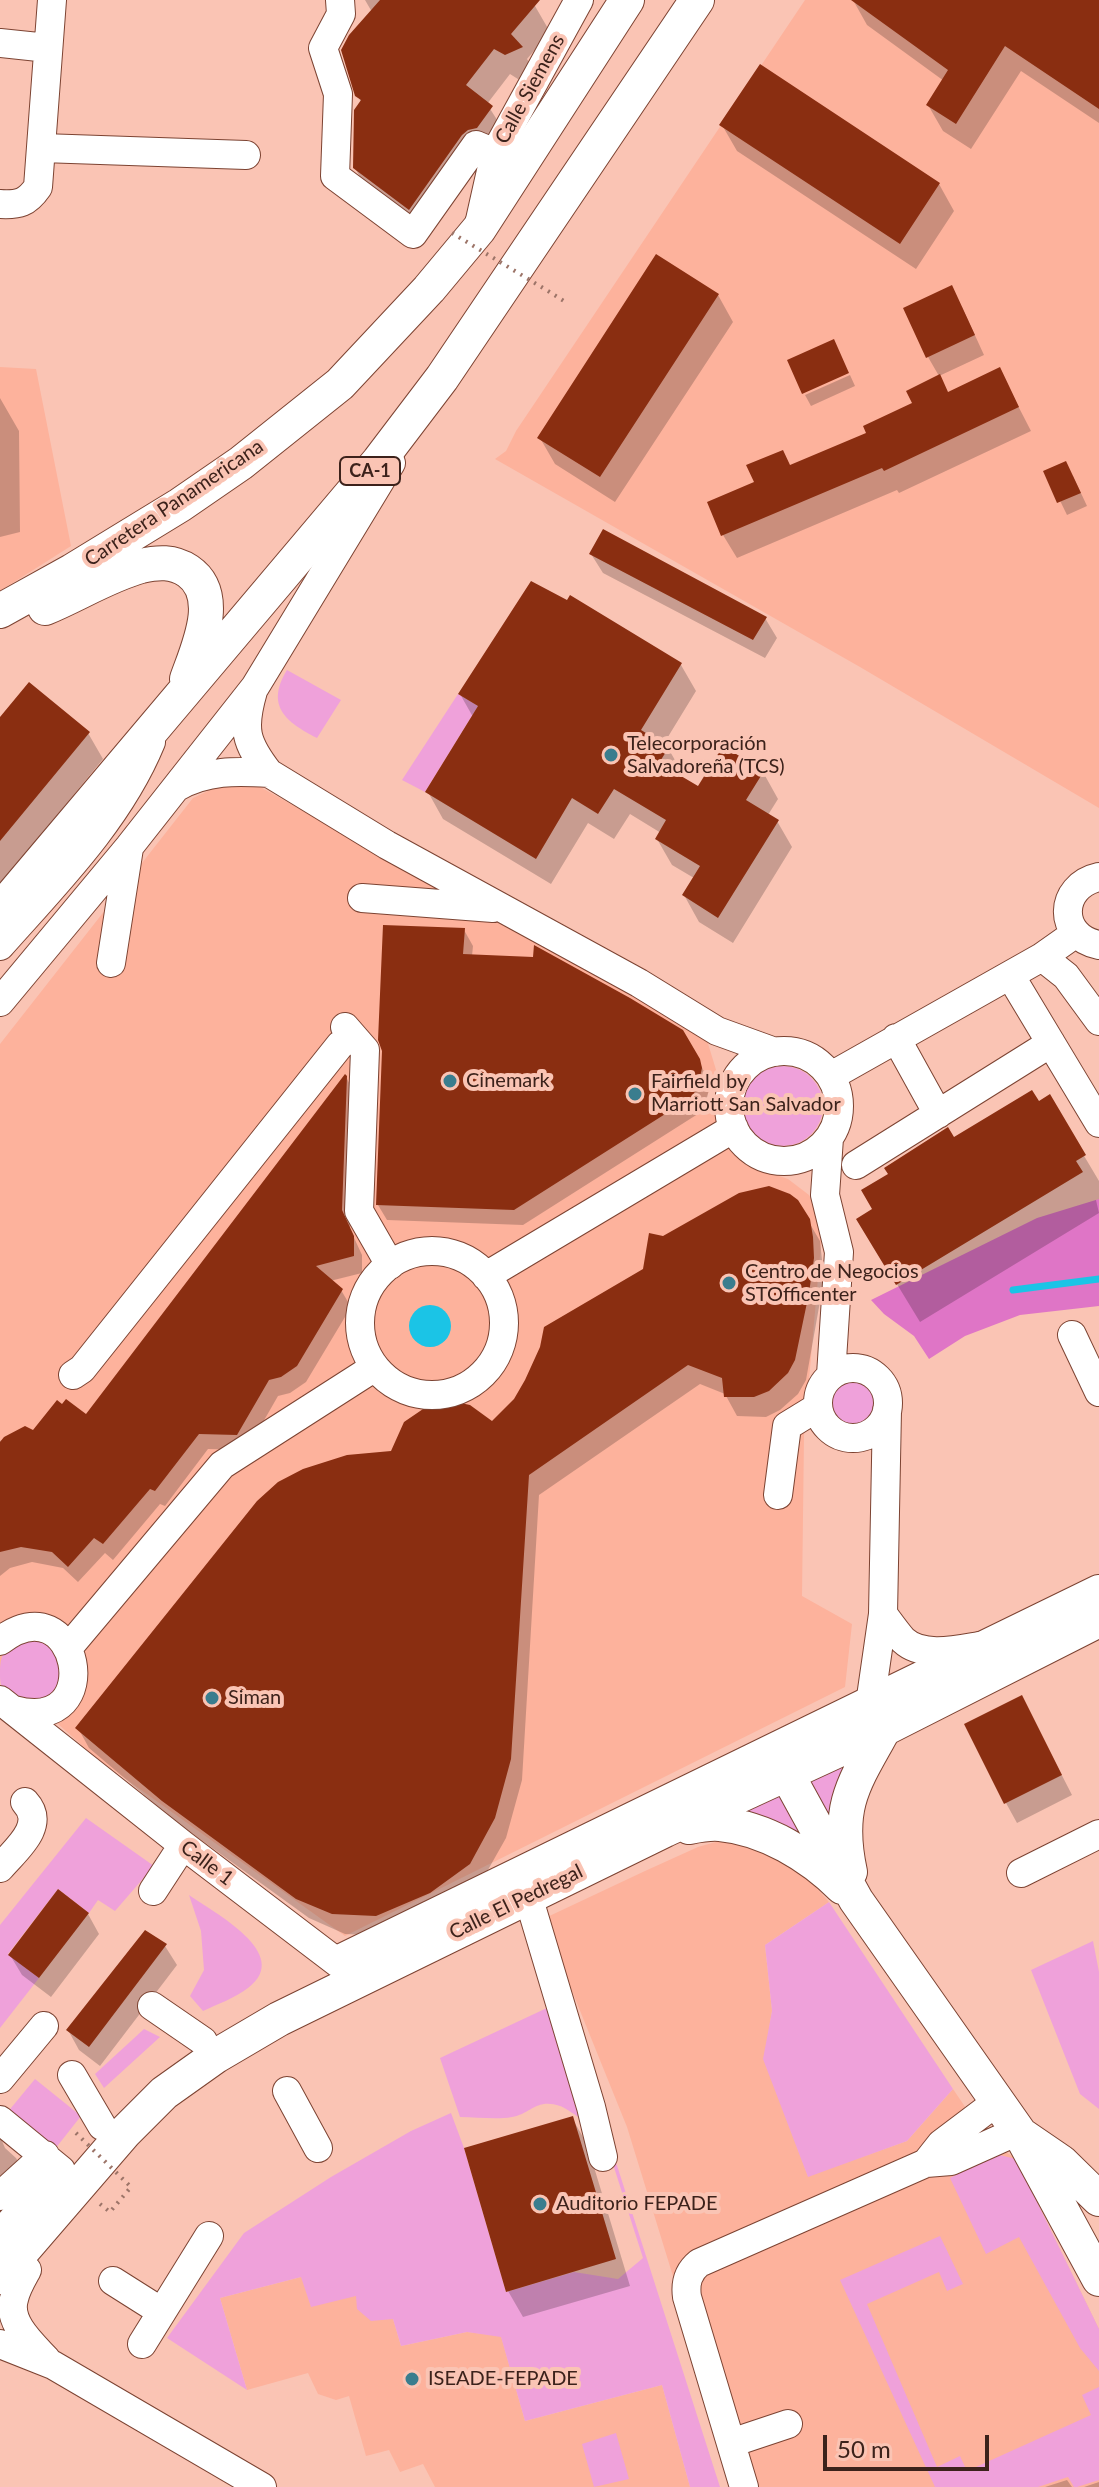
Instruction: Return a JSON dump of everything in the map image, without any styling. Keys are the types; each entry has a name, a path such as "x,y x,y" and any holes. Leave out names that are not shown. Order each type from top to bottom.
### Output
{"main road":[{"name":"Carretera Panamericana","path":"0,611 180,505 241,463 340,384 429,289 465,231 627,0"},
{"name":"CA-1","path":"0,910 361,483 442,378 697,0"},
{"path":"0,624 138,567 158,563 178,565 197,577 205,598 205,621 168,711"},
{"name":"Calle El Pedregal","path":"877,1716 992,1645 1099,1592"},
{"name":"Calle El Pedregal","path":"13,2274 96,2136 133,2091 203,2041 338,1963 877,1716 1099,1620"},
{"path":"856,1900 843,1842 845,1812 877,1716"},
{"path":"780,1762 856,1900 1020,2133 1099,2279"},
{"name":"Calle El Pedregal","path":"0,2238 53,2163 216,2056 279,2019 665,1830 780,1762"},
{"path":"665,1830 716,1823 749,1831 786,1846 825,1870 856,1900"},
{"path":"1020,2133 1061,2162 1099,2199"},
{"path":"0,2303 13,2274 88,2194 96,2136"}],"street":[{"path":"0,204 17,205 29,200 38,187 52,0"},
{"path":"340,0 341,14 323,48 338,94 335,176 413,234"},
{"name":"Calle Siemens","path":"465,231 495,153 579,0"},
{"path":"0,43 48,48"},
{"path":"413,234 476,145 495,153"},
{"path":"42,148 246,155"},
{"path":"380,201 413,234"},
{"path":"0,1002 129,847 255,687 442,378"},
{"path":"255,687 245,724 257,757 269,773 387,845 639,983 717,1031 775,1052"},
{"path":"0,946 66,871 115,808 144,760 168,711"},
{"path":"174,789 198,776 217,772 269,773"},
{"path":"111,963 129,847"},
{"path":"831,1076 1042,957 1087,939 1068,918 1070,899 1080,885 1099,877"},
{"path":"362,898 502,908"},
{"path":"1042,957 1066,976 1099,1021"},
{"path":"1010,975 1099,1123"},
{"path":"717,1031 732,1089"},
{"path":"73,1375 82,1369 343,1036 365,1050 359,1211 390,1265"},
{"path":"896,1038 938,1114"},
{"path":"856,1165 1051,1043"},
{"path":"764,1157 783,1161 818,1150 838,1121 838,1094 831,1076 807,1056 787,1051 775,1052 750,1063 732,1089 729,1105 734,1128 746,1145 764,1157 825,1195"},
{"path":"486,1276 734,1128"},
{"path":"829,1138 825,1195 838,1241 837,1318 831,1375 820,1391 818,1407 826,1426 887,1479"},
{"path":"443,1253 464,1259 486,1276 498,1297 502,1338 493,1360 477,1378 456,1390 421,1394 398,1387 375,1367 362,1344 361,1311 374,1281 390,1265 410,1255 443,1253"},
{"path":"837,1318 851,1353 865,1370 880,1380 885,1389 887,1479 877,1716"},
{"path":"1072,1335 1099,1392"},
{"path":"68,1648 222,1465 375,1367"},
{"path":"831,1375 847,1368 865,1370"},
{"path":"778,1495 787,1426 818,1407"},
{"path":"840,1435 857,1437 870,1433 881,1423 887,1410"},
{"path":"883,1614 904,1641 921,1649 948,1651 992,1645"},
{"path":"0,1641 24,1628 37,1628 50,1631 68,1648 75,1669 70,1690 64,1699 64,1731 78,1761"},
{"name":"Calle 1","path":"7,1705 35,1713 56,1706 64,1699"},
{"name":"Calle 1","path":"7,1705 338,1963"},
{"path":"0,1868 33,1826 32,1812 25,1802"},
{"path":"1021,1873 1099,1834"},
{"path":"153,1891 183,1845"},
{"path":"528,1896 603,2157"},
{"path":"152,2006 203,2041"},
{"path":"0,2079 44,2026"},
{"path":"72,2075 96,2136"},
{"path":"287,2091 318,2148"},
{"path":"926,2163 941,2144 998,2101"},
{"path":"0,2120 53,2163 0,2196"},
{"path":"744,2487 687,2297 690,2272 699,2263 926,2163 951,2161 1020,2133"},
{"path":"142,2344 209,2236"},
{"path":"13,2274 13,2308 24,2336 53,2365"},
{"path":"113,2281 162,2312"},
{"path":"0,2344 53,2365 262,2487"},
{"path":"731,2443 788,2424"}],"path":[{"path":"465,231 567,303"},
{"path":"96,2136 131,2187 110,2212"}],"shaded area":[{"path":"805,0 1099,0 1099,808 860,667 495,459 506,451 516,431"},
{"path":"0,367 36,369 71,546 0,591"},
{"path":"287,670 341,700 317,738 296,726 282,712 278,694"},
{"path":"458,694 478,706 425,792 402,780"},
{"path":"225,783 255,784 706,1037 717,1073 706,1098 744,1164 788,1179 809,1195 823,1222 804,1436 802,1596 852,1624 845,1687 345,1936 95,1757 0,1672 0,1044 193,798"},
{"path":"783,1066 798,1069 811,1078 820,1091 823,1106 820,1121 811,1134 798,1143 783,1146 768,1143 755,1134 746,1121 743,1106 746,1091 755,1078 768,1069"},
{"path":"1099,1199 1099,1306 1020,1315 965,1336 929,1359 914,1336 871,1300 1037,1218"},
{"path":"853,1378 870,1385 877,1402 870,1419 853,1426 836,1419 829,1402 836,1385"},
{"path":"44,1640 64,1664 54,1694 35,1704 5,1692 0,1680 3,1654 12,1645"},
{"path":"851,1757 833,1844 802,1780"},
{"path":"779,1796 816,1852 734,1818"},
{"path":"86,1818 154,1866 115,1911 98,1900 89,1913 58,1889 8,1954 39,1978 0,2028 0,1925"},
{"path":"719,1841 754,1846 799,1868 829,1902 765,1945 772,2011 764,2059 808,2176 907,2141 953,2089 986,2138 1016,2159 1099,2329 1099,2487 738,2487 627,2127 543,1919 698,1847"},
{"path":"189,1895 245,1935 262,1962 260,1975 248,1988 203,2011 190,1996 204,1970 201,1931"},
{"path":"829,1902 953,2089 907,2141 808,2177 763,2059 772,2011 765,1945"},
{"path":"1093,1941 1099,1972 1099,2109 1080,2094 1031,1970"},
{"name":"ISEADE-FEPADE","path":"564,2000 720,2487 690,2487 662,2385 525,2421 501,2337 467,2332 401,2346 393,2319 371,2321 357,2309 356,2296 311,2307 301,2277 220,2298 247,2390 167,2338 244,2233 331,2177 411,2131 451,2113 506,2292 574,2272 618,2279 643,2258 603,2133 552,2104 539,2105 512,2117 460,2117 440,2058"},
{"path":"144,2029 160,2037 104,2088 95,2074"},
{"path":"35,2079 81,2116 55,2149 6,2114"},
{"path":"995,2154 1016,2159 1099,2329 1099,2371 1080,2348 1019,2237 986,2254 950,2178"},
{"path":"940,2236 963,2284 947,2291 939,2272 867,2304 937,2467 960,2456 967,2471 1091,2415 1082,2395 1099,2387 1099,2480 1077,2487 1068,2477 1038,2487 935,2487 840,2280"},
{"name":"ISEADE-FEPADE","path":"301,2277 357,2296 393,2319 401,2346 467,2332 501,2336 525,2421 662,2385 690,2487 435,2487 423,2464 400,2472 389,2450 366,2456 349,2396 336,2400 318,2394 308,2373 247,2390 220,2298"},
{"path":"616,2433 629,2479 594,2487 582,2444"}],"water":[{"path":"430,1305 445,1311 451,1326 445,1341 430,1347 415,1341 409,1326 415,1311"}],"building":[{"path":"380,0 540,0 511,34 523,47 505,55 494,49 466,85 493,106 477,128 462,135 409,210 353,168 354,110 361,100 355,96 341,50 349,35"},
{"path":"851,0 1099,0 1099,109 1005,46 956,124 926,105 948,70"},
{"path":"760,64 940,183 900,244 719,125"},
{"path":"656,254 719,294 600,477 537,438"},
{"path":"952,285 975,335 926,358 903,308"},
{"path":"834,339 849,373 802,394 787,360"},
{"path":"1000,367 1019,407 884,471 882,468 721,536 707,502 754,482 746,465 783,450 790,465 866,433 863,426 912,403 906,391 940,374 948,392"},
{"path":"1066,461 1081,493 1057,503 1043,471"},
{"path":"603,529 767,617 753,640 589,554"},
{"name":"Telecorporación Salvadoreña (TCS)","path":"531,581 567,600 570,595 682,663 641,730 669,747 659,763 698,786 723,746 764,771 746,800 779,820 718,918 682,895 700,866 655,839 666,820 614,789 598,814 572,798 536,859 425,792 478,706 458,694"},
{"path":"29,682 90,732 0,841 0,717"},
{"path":"383,925 465,928 463,954 533,957 534,945 683,1030 700,1059 702,1068 698,1086 692,1097 514,1210 376,1205"},
{"path":"345,1074 342,1210 354,1236 354,1256 316,1266 343,1289 297,1366 281,1377 269,1380 237,1435 199,1434 155,1491 150,1489 103,1544 94,1538 68,1567 52,1552 21,1547 0,1552 0,1442 25,1426 33,1430 57,1400 62,1404 66,1399 86,1414"},
{"path":"1032,1090 1039,1101 1050,1094 1086,1155 1076,1161 1083,1172 896,1285 856,1219 872,1209 861,1190 888,1174 884,1168 948,1127 954,1137"},
{"path":"769,1186 798,1200 810,1219 813,1237 814,1258 809,1293 795,1360 788,1373 769,1391 754,1397 724,1397 722,1378 688,1365 529,1475 511,1759 495,1818 470,1864 430,1893 376,1916 332,1914 296,1899 162,1801 75,1728 257,1501 278,1482 303,1469 347,1455 391,1451 404,1422 426,1407 456,1402 470,1405 492,1421 514,1399 525,1380 540,1347 544,1327 643,1269 649,1233 663,1236 739,1193"},
{"path":"1022,1695 1062,1775 1004,1804 964,1724"},
{"path":"58,1889 89,1913 39,1978 8,1955"},
{"path":"145,1930 167,1944 89,2047 66,2030"},
{"name":"Auditorio FEPADE","path":"573,2116 616,2259 506,2292 464,2148"}],"waterway":[{"path":"1013,1290 1099,1279"}],"place":[{"name":"Telecorporación Salvadoreña (TCS)","path":"611,755"},
{"name":"Cinemark","path":"450,1081"},
{"name":"Fairfield by Marriott San Salvador","path":"635,1094"},
{"name":"Centro de Negocios STOfficenter","path":"729,1283"},
{"name":"Siman","path":"212,1698"},
{"name":"Auditorio FEPADE","path":"540,2204"},
{"name":"ISEADE-FEPADE","path":"412,2379"}]}
